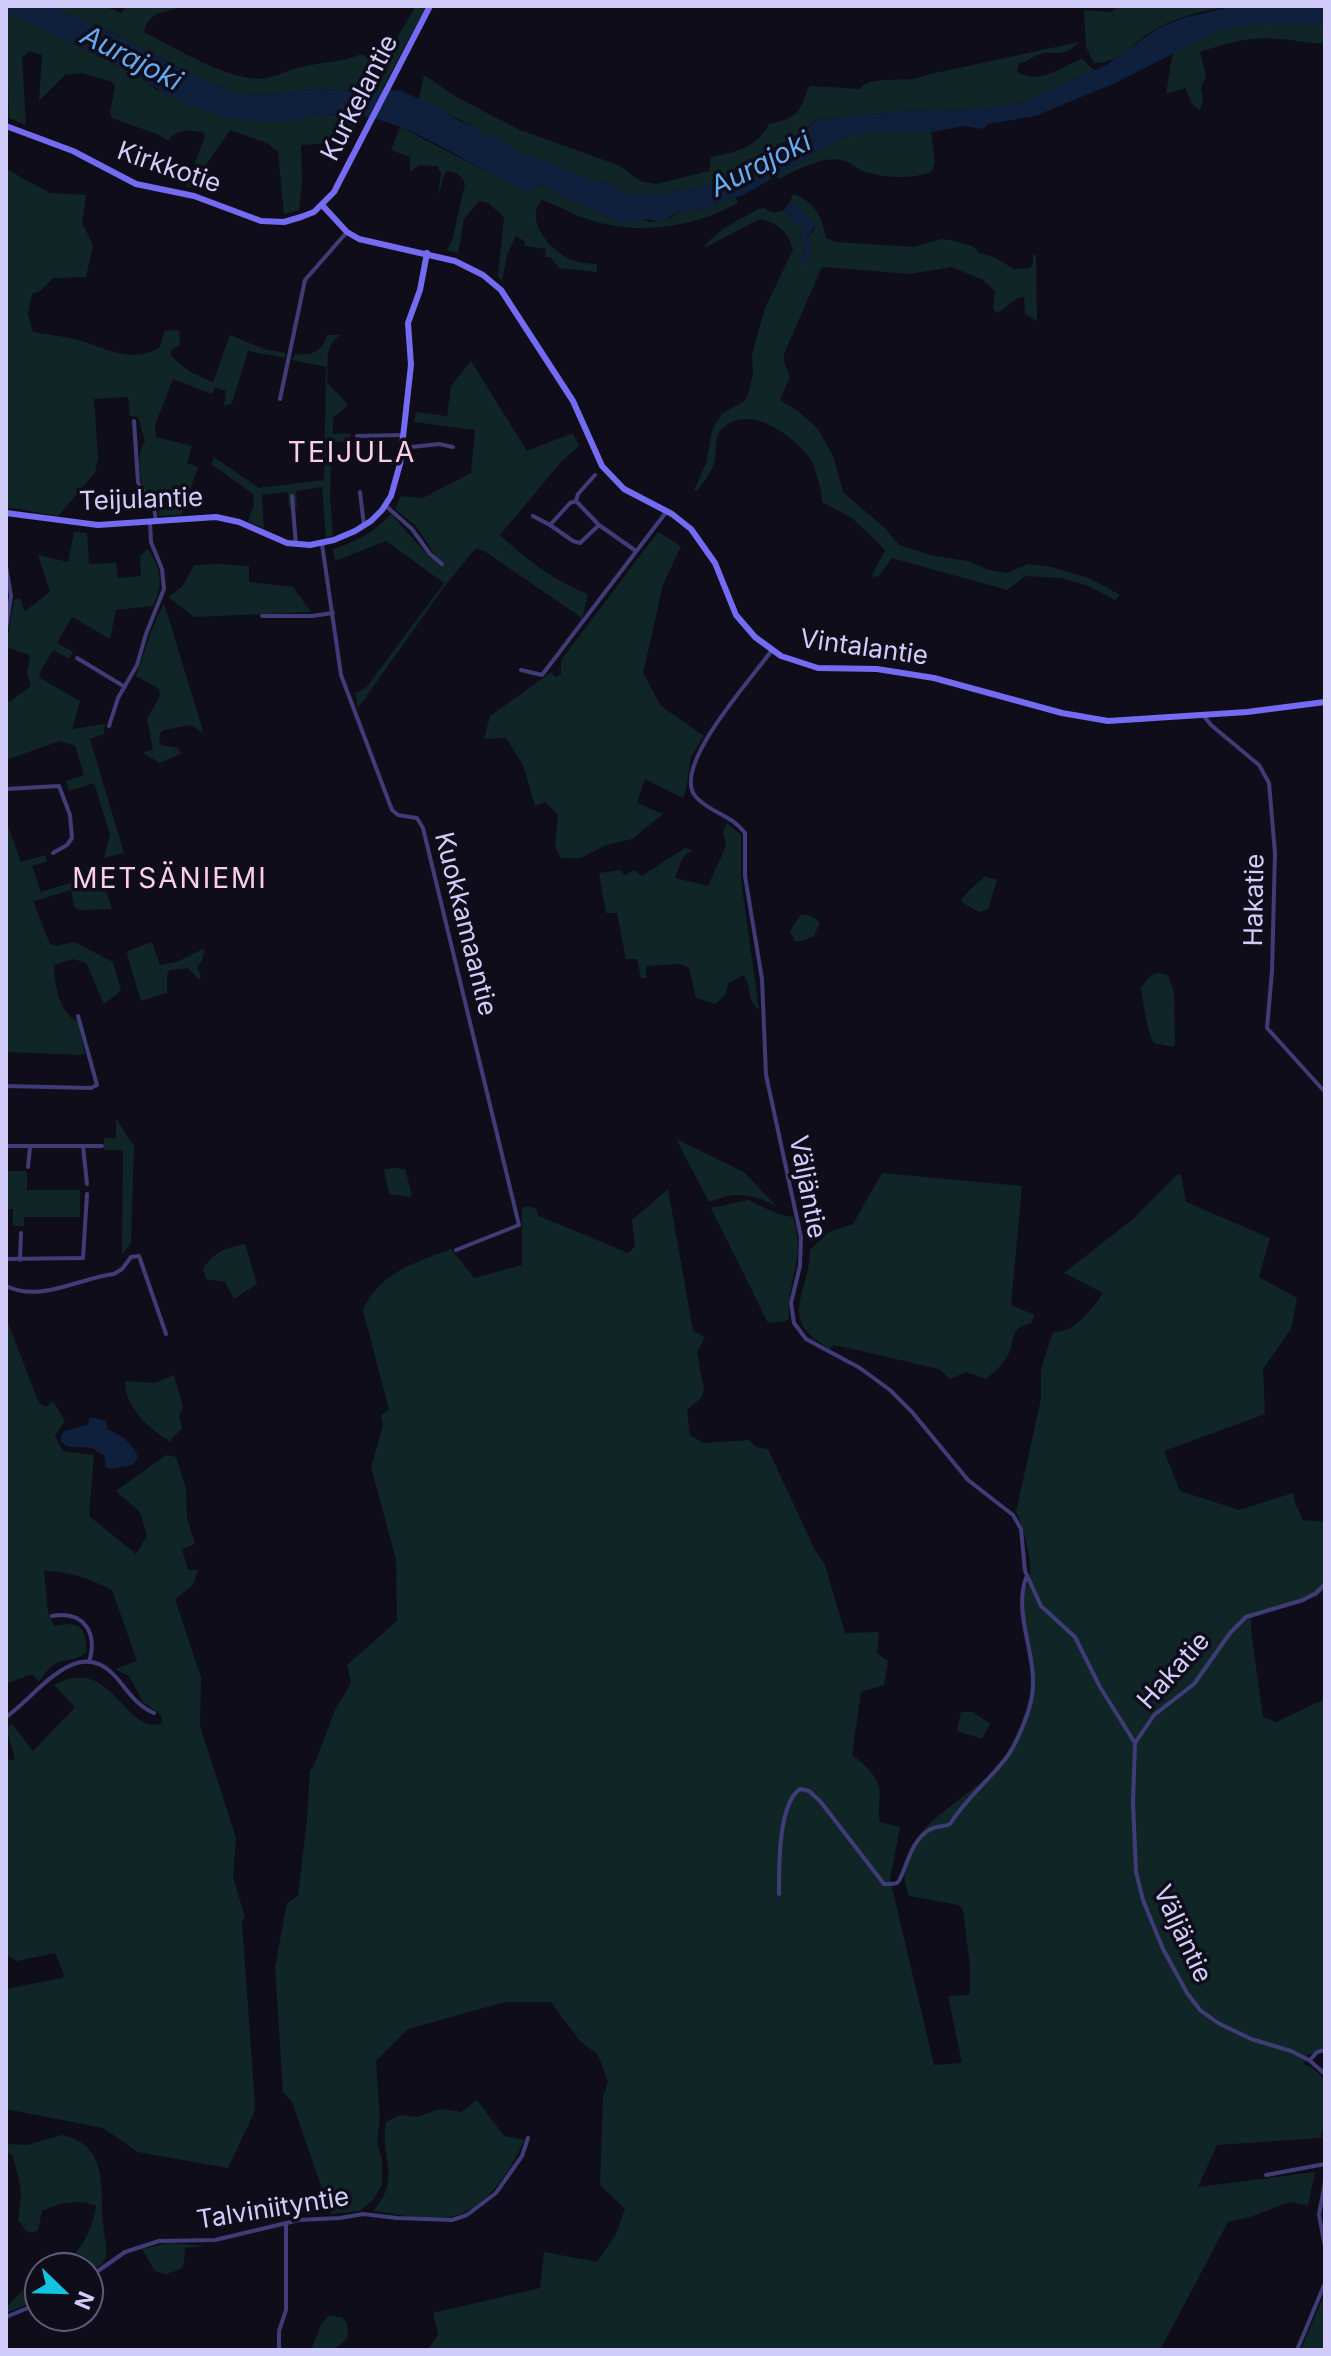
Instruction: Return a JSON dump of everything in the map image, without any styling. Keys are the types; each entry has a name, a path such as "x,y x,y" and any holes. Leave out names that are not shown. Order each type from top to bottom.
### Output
{"street":[{"name":"Kurkelantie","path":"322,205 344,176 430,6"},
{"name":"Kirkkotie","path":"6,126 66,148 136,184 194,196 252,219 284,222 322,205"},
{"name":"Vintalantie","path":"322,205 347,232 374,244 427,253 472,269 501,290 573,401 602,466 624,489 681,520 701,541 715,563 736,615 755,637 794,662 818,668 877,669 934,678 1090,719 1139,720 1325,702"},
{"path":"280,399 305,280 347,232"},
{"name":"Teijulantie","path":"6,513 85,525 223,518 296,545 322,544 364,526 388,507 395,488 411,365 408,323 420,290 427,253"},
{"path":"109,726 137,665 164,589 162,569 151,542 153,499 138,482 134,421"},
{"path":"357,436 404,435"},
{"path":"402,448 431,444 453,447"},
{"path":"576,501 578,494 595,475"},
{"path":"360,492 364,526"},
{"path":"292,496 296,545"},
{"path":"576,501 599,525 636,551"},
{"path":"550,525 570,503 576,501"},
{"path":"388,507 442,564"},
{"path":"521,670 542,675 667,511"},
{"path":"533,516 580,543 599,525"},
{"name":"Kuokkamaantie","path":"322,544 341,675 392,810 398,815 417,818 423,828 519,1225 456,1250"},
{"path":"6,566 11,596 6,629"},
{"path":"262,616 333,613"},
{"name":"Väljäntie","path":"772,650 704,742 694,761 690,781 696,798 732,819 745,833 745,876 762,979 766,1075 801,1237 800,1266 791,1316 806,1339 860,1368 890,1390 968,1480 1013,1515 1021,1529 1027,1576 1041,1606 1075,1637 1100,1687 1135,1743 1133,1835 1136,1872 1143,1900 1163,1949 1187,1993 1200,2010 1234,2032 1291,2051 1310,2060 1325,2074"},
{"path":"77,658 125,687"},
{"name":"Hakatie","path":"1203,715 1255,760 1269,783 1275,853 1267,1028 1325,1092"},
{"path":"6,789 59,786 70,815 72,838 53,853"},
{"path":"6,1086 91,1088 97,1085 78,1016"},
{"path":"6,1146 102,1146"},
{"path":"83,1146 87,1184"},
{"path":"28,1167 30,1147"},
{"path":"6,1259 83,1258 87,1194"},
{"path":"20,1260 21,1233"},
{"path":"6,1286 25,1292 52,1290 114,1274 131,1257 139,1256 166,1334"},
{"path":"779,1894 779,1863 786,1816 793,1794 800,1789 809,1791 820,1801 884,1884 896,1883 901,1880 908,1854 924,1835 931,1829 950,1824 965,1801 1009,1755 1032,1700 1032,1674 1021,1591 1027,1576"},
{"name":"Hakatie","path":"1135,1743 1154,1715 1194,1684 1230,1633 1246,1617 1303,1600 1325,1584"},
{"path":"52,1616 63,1614 83,1620 92,1634 89,1662"},
{"path":"6,1717 26,1703 55,1672 89,1662 113,1673 130,1696 154,1713"},
{"path":"1310,2060 1317,2052 1325,2050"},
{"name":"Talviniityntie","path":"104,2266 118,2256 159,2241 215,2240 286,2223 363,2214 441,2221 459,2218 496,2193 522,2156 528,2138"},
{"path":"1266,2175 1325,2164"},
{"path":"1325,2181 1319,2215 1325,2247"},
{"path":"279,2350 279,2331 286,2310 286,2223"},
{"path":"1297,2350 1325,2283"}],"green space":[{"path":"48,6 104,6 121,13 127,6 184,6 154,16 144,32 215,68 259,79 361,54 370,58 373,72 384,73 394,43 416,6 426,6 382,90 319,88 262,95 234,92 198,78 108,30"},
{"path":"1120,6 1235,6 1175,20 1149,33 1112,60 1094,63 1086,47 1084,10 1110,12"},
{"path":"6,10 140,77 157,90 274,122 328,115 361,115 347,144 301,145 299,210 284,214 278,152 267,143 230,130 195,181 203,189 186,187 204,133 184,131 168,141 112,118 110,112 115,86 112,82 83,73 65,75 39,101 42,55 29,51 22,58 26,125 9,118"},
{"path":"1325,24 1325,43 1260,38 1200,52 1206,76 1201,88 1203,100 1200,110 1192,104 1185,88 1166,94 1173,51 1214,33 1243,25"},
{"path":"1079,42 1062,53 1043,53 1019,63 1017,72 1026,76 1043,76 1082,59 1094,70 1019,103 978,109 899,111 816,120 738,171 710,184 657,195 624,194 613,184 594,181 521,154 501,141 479,135 474,125 419,99 424,75 458,98 520,130 618,165 640,181 656,184 709,171 711,157 744,148 759,138 769,124 795,114 811,86 859,89 873,81 918,78"},
{"path":"400,127 525,191 530,192 539,185 616,221 642,219 650,222 671,218 679,212 695,211 735,197 738,203 683,224 645,228 587,219 542,200 536,217 542,235 564,256 578,262 597,264 597,272 559,268 550,257 545,257 546,249 525,246 524,241 516,236 507,255 502,281 498,276 504,217 488,203 479,201 464,219 458,253 447,250 452,241 464,181 456,173 448,171 438,197 441,173 437,166 419,165 410,172 410,157 391,150"},
{"path":"877,131 931,132 935,161 932,171 917,176 888,176 860,170 834,159 809,165 780,179 775,176 845,137"},
{"path":"6,169 50,193 86,195 82,223 93,245 86,277 53,278 40,291 32,294 28,314 33,332 138,355 159,348 165,330 179,331 180,345 171,350 171,356 190,372 213,382 230,335 264,349 285,353 285,358 248,351 232,403 224,406 226,391 215,387 212,394 173,379 155,425 156,437 192,446 187,463 198,467 181,515 159,516 155,492 145,490 139,465 145,441 138,417 130,416 128,397 94,399 98,457 95,473 58,516 6,507"},
{"path":"793,194 812,206 820,217 826,238 836,242 914,247 941,239 950,240 973,246 979,253 994,257 1014,269 1030,268 1033,255 1036,255 1037,321 1025,314 1024,297 996,313 993,308 995,291 983,280 952,267 910,274 821,269 784,354 790,377 780,400 818,429 834,458 843,492 885,528 899,545 1007,573 1028,564 1052,567 1089,578 1120,595 1115,600 1088,586 1062,578 1026,576 1007,590 892,558 879,576 871,577 885,550 852,518 822,502 815,468 794,441 758,421 745,419 722,429 717,437 712,468 697,491 694,490 706,464 716,423 722,414 748,396 753,372 752,354 765,308 793,250 782,229 760,219 704,248 721,230 758,209 764,208 774,213 784,210 790,220 804,226 800,239 805,249 801,260 806,265 811,246 807,239 815,228 802,210 790,202"},
{"path":"327,335 340,335 329,350 327,382 348,405 333,418 333,434 351,433 349,441 332,442 330,496 333,535 326,538 322,487 296,491 297,507 289,508 288,492 262,495 264,529 248,521 254,505 253,494 211,464 214,457 259,488 324,480 326,367 292,360 295,354 316,352"},
{"path":"471,361 527,451 573,433 579,446 561,462 500,535 541,569 588,594 582,618 476,548 444,587 358,708 355,693 366,688 444,583 386,541 335,561 333,549 365,536 391,514 430,558 435,555 416,526 395,509 401,496 423,498 471,473 475,430 414,422 416,412 447,416 451,386"},
{"path":"74,532 87,533 89,564 116,563 118,578 141,576 140,556 148,549 160,577 153,606 116,610 110,639 72,617 57,643 73,652 69,659 53,650 39,674 40,678 80,701 72,729 105,724 104,734 90,739 124,853 104,858 110,834 94,783 69,791 66,781 84,775 75,746 60,741 6,760 6,692 9,702 31,686 27,673 30,655 6,647 14,600 20,598 25,611 50,592 38,555 68,562"},
{"path":"658,532 681,546 663,585 643,673 661,706 704,736 691,757 683,798 645,779 637,803 663,814 632,839 606,845 581,858 561,858 555,846 558,815 545,802 535,806 523,765 506,738 484,739 490,716 551,672 556,677 561,674 561,660"},
{"path":"194,565 249,566 249,582 293,587 311,612 194,617 168,597 182,587"},
{"path":"164,603 204,734 191,725 163,730 159,741 162,745 178,748 181,754 160,763 143,753 153,749 147,719 160,696 159,689 136,676"},
{"path":"6,821 21,862 45,855 47,861 32,866 41,892 101,873 112,909 80,910 74,907 71,890 35,901 34,904 50,944 56,946 74,942 113,962 121,991 104,1004 86,963 73,959 54,965 59,997 66,1011 78,1022 85,1055 6,1052"},
{"path":"727,823 741,835 741,880 759,1010 752,1001 743,975 729,983 724,996 715,1004 696,998 689,968 680,964 646,966 646,978 641,978 637,959 626,959 617,913 606,913 599,873 620,870 625,875 634,870 642,876 685,848 692,850 682,859 675,878 708,886 726,846 723,832"},
{"path":"985,876 997,880 988,909 979,912 961,902"},
{"path":"801,914 820,922 814,936 795,941 790,931"},
{"path":"152,942 160,965 177,962 205,948 197,967 201,976 199,980 188,968 170,970 167,993 141,1001 127,954"},
{"path":"1157,973 1168,975 1174,992 1173,1047 1154,1043 1148,1026 1141,988 1150,976"},
{"path":"116,1119 134,1146 131,1243 122,1255 123,1150 104,1150 104,1138 116,1138"},
{"path":"676,1139 744,1172 777,1207 744,1195 709,1202"},
{"path":"384,1169 405,1169 410,1197 389,1194"},
{"path":"6,1171 27,1171 27,1190 80,1190 80,1217 24,1217 24,1226 13,1226 13,1209 6,1209"},
{"path":"882,1173 1022,1186 1011,1305 1035,1315 1031,1323 1016,1331 1007,1356 986,1379 966,1372 950,1379 939,1369 839,1346 833,1345 830,1349 804,1327 799,1306 810,1250 829,1232 853,1224"},
{"path":"1178,1174 1181,1175 1186,1202 1270,1238 1259,1277 1297,1298 1291,1329 1263,1369 1265,1414 1164,1451 1180,1491 1239,1510 1293,1493 1303,1520 1325,1522 1325,1589 1316,1597 1251,1619 1263,1717 1276,1722 1325,1699 1325,2053 1308,2054 1304,2064 1318,2072 1324,2080 1326,2100 1321,2138 1217,2145 1198,2187 1315,2172 1308,2205 1289,2202 1228,2222 1160,2350 427,2350 438,2335 433,2313 540,2288 544,2252 597,2262 616,2234 625,2209 600,2185 603,2097 608,2082 598,2055 579,2040 551,2002 505,2002 408,2029 376,2061 380,2118 377,2141 382,2160 382,2185 372,2201 360,2211 331,2214 292,2102 283,2092 275,1967 287,1903 298,1896 310,1770 335,1710 351,1683 347,1665 397,1621 396,1559 371,1467 383,1426 381,1415 389,1410 363,1310 370,1297 400,1270 451,1249 474,1278 522,1265 522,1208 528,1206 536,1209 539,1216 628,1253 635,1246 632,1220 668,1189 693,1331 705,1337 697,1352 704,1390 702,1397 687,1410 690,1435 703,1443 749,1440 756,1447 768,1449 825,1565 845,1633 879,1632 877,1653 888,1661 884,1685 861,1692 852,1755 877,1782 880,1822 900,1827 890,1879 934,2065 962,2063 948,1996 970,1993 963,1910 959,1905 909,1896 905,1875 907,1857 926,1827 986,1778 1000,1762 1017,1733 1028,1703 1031,1679 1020,1606 1030,1577 1030,1563 1016,1512 1041,1399 1041,1369 1053,1332 1069,1329 1076,1324 1103,1293 1064,1273 1133,1219"},
{"path":"748,1200 775,1213 793,1217 798,1246 789,1318 785,1321 768,1323 711,1208"},
{"path":"245,1244 257,1284 234,1299 225,1282 206,1279 203,1270 220,1252"},
{"path":"6,1318 39,1403 46,1407 53,1401 65,1421 55,1436 63,1451 94,1455 89,1516 136,1554 147,1536 140,1512 116,1491 166,1455 176,1457 186,1489 187,1518 195,1544 182,1549 188,1570 198,1570 193,1585 175,1599 201,1678 200,1726 236,1838 233,1877 245,1917 242,1922 255,2104 254,2113 228,2168 138,2152 103,2128 6,2109 6,1989 62,1978 64,1975 55,1953 17,1961 6,1955 6,1761 15,1759 6,1728 12,1724 33,1751 75,1707 54,1685 74,1678 90,1679 104,1686 138,1719 149,1724 162,1723 161,1715 143,1702 129,1676 115,1669 137,1661 112,1590 71,1574 44,1571 48,1611 54,1626 70,1624 80,1627 87,1652 52,1666 39,1682 32,1674 6,1684"},
{"path":"174,1375 183,1407 179,1416 182,1429 171,1442 140,1417 129,1400 125,1381 155,1383"},
{"path":"961,1712 973,1712 990,1724 982,1739 957,1731"},
{"path":"477,2100 504,2136 524,2140 506,2174 488,2196 466,2211 444,2218 373,2211 387,2188 386,2122 400,2115 417,2117 440,2109 461,2112"},
{"path":"62,2135 77,2140 95,2158 101,2183 106,2244 104,2260 104,2252 76,2252 84,2242 96,2206 76,2202 49,2208 42,2211 38,2230 32,2233 26,2231 18,2220 19,2182 13,2157 11,2153 6,2154 6,2144 28,2145"},
{"path":"170,2243 206,2246 185,2248 181,2269 166,2274 155,2271 142,2249"},
{"path":"24,2290 24,2306 6,2313 6,2308"},
{"path":"1325,2293 1325,2350 1301,2350 1303,2344"},
{"path":"328,2316 342,2317 347,2323 348,2338 334,2349 311,2350 321,2325"}],"water":[{"name":"Aurajoki","path":"6,6 48,6 108,30 198,78 234,92 262,95 319,88 347,91 359,87 401,91 438,107 459,121 474,125 480,135 493,136 521,154 547,161 594,181 613,184 624,194 657,195 710,184 738,171 817,120 899,111 978,109 1019,103 1108,64 1158,28 1183,18 1235,6 1325,6 1325,24 1243,25 1214,33 1113,84 1035,116 988,124 983,129 965,126 931,132 877,131 845,137 745,194 695,211 679,212 662,221 641,219 628,223 616,221 539,185 530,192 525,191 425,138 384,121 341,114 255,121 203,110 169,96 140,77 15,15 6,10"},
{"path":"790,202 815,225 807,239 811,246 809,261 804,266 801,260 805,249 800,239 804,226 790,220 784,210"},
{"path":"90,1417 106,1421 108,1430 130,1444 138,1457 133,1465 109,1469 104,1455 92,1448 67,1446 60,1440 64,1431 87,1425"}],"district":[{"name":"TEIJULA","path":"352,454"},
{"name":"METSÄNIEMI","path":"170,880"}]}
